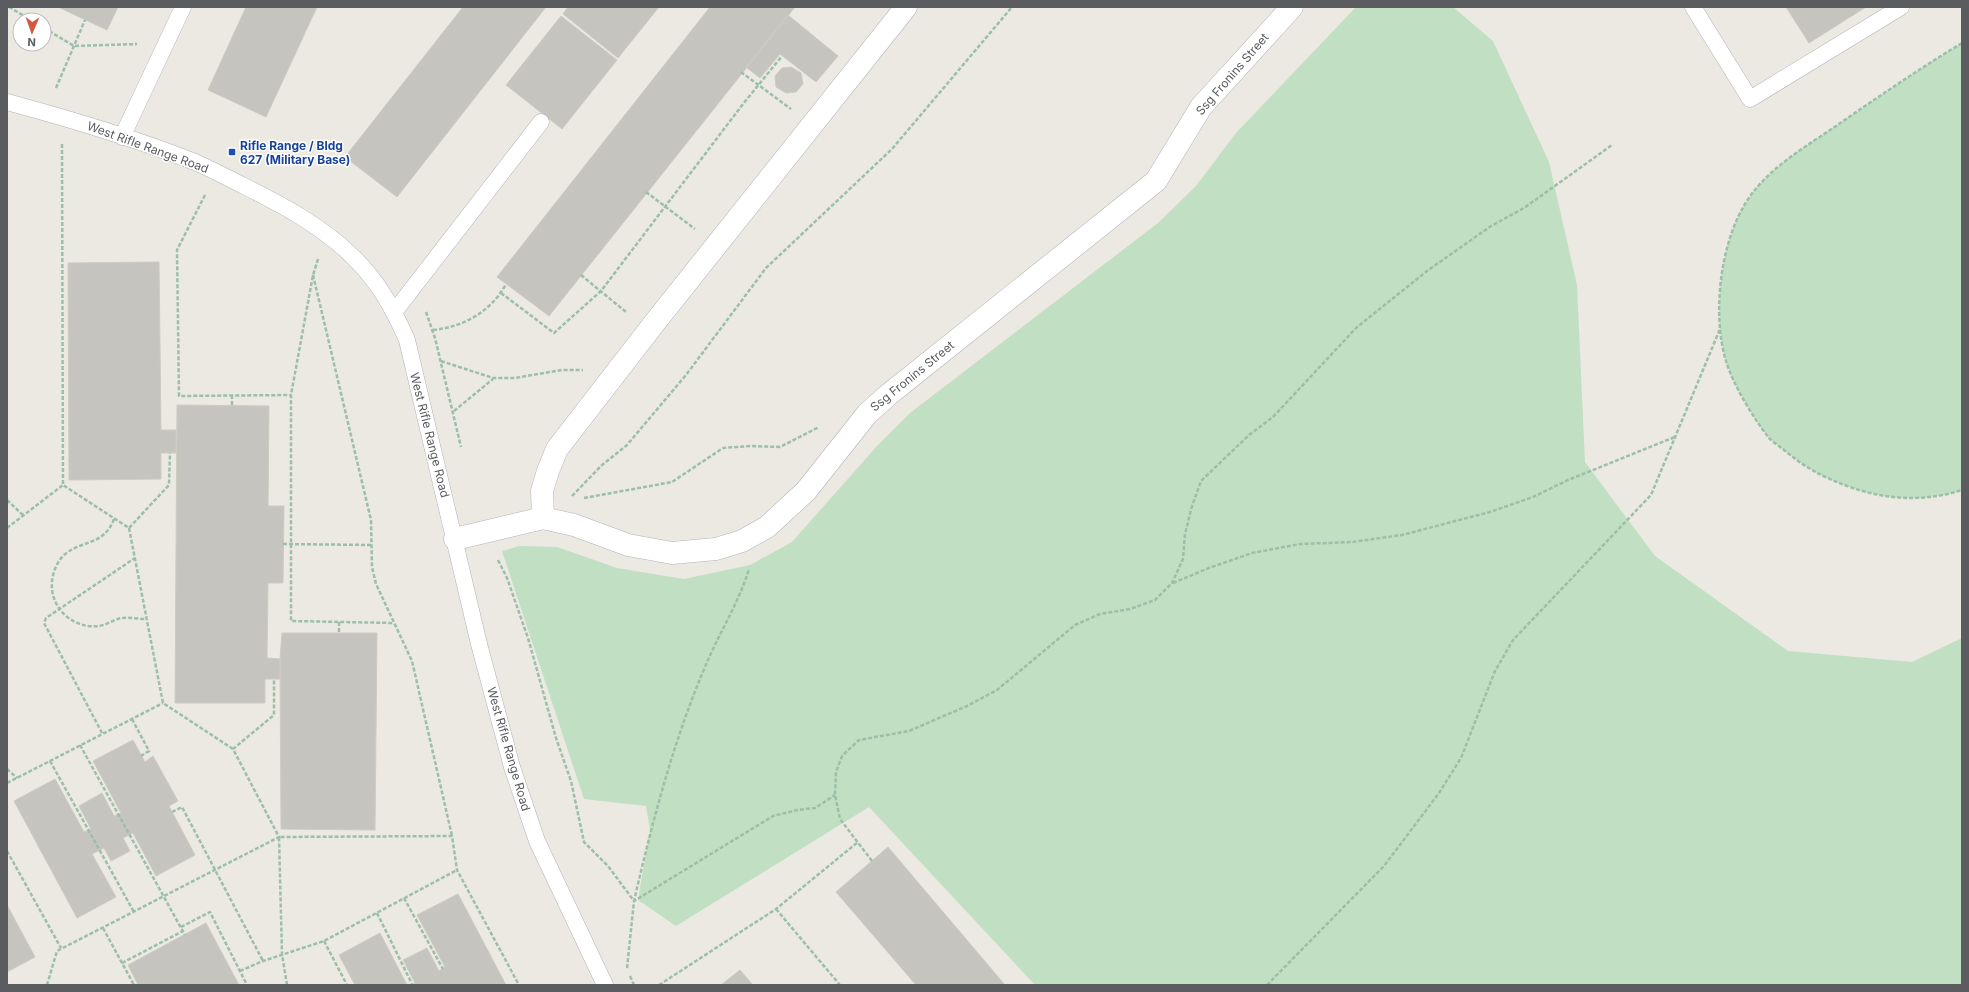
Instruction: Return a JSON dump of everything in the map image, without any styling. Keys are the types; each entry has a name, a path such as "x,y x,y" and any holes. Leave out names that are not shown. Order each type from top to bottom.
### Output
{"street":[{"path":"543,518 542,491 557,449 648,330 906,7"},
{"name":"Ssg Fronins Street","path":"456,539 543,518 574,525 628,545 672,552 716,549 747,538 767,527 806,491 867,414 888,395 1156,181 1200,107 1292,7"}],"lane":[{"path":"122,137 183,7"},
{"path":"1694,7 1750,99 1901,7"},
{"name":"West Rifle Range Road","path":"7,102 64,117 195,163 273,201 326,234 352,255 378,285 395,312 407,340 456,539 479,644 512,767 537,841 605,985"},
{"path":"395,312 541,122"}],"path":[{"path":"822,424 817,429 780,447 750,446 723,448 672,482 568,500 601,466 627,445 681,381 766,268 892,149 1012,7"},
{"path":"56,88 85,20"},
{"path":"52,33 74,46 166,44"},
{"path":"1962,43 1912,73 1774,169 1745,204 1727,246 1720,284 1720,329 1726,361 1739,392 1770,438 1806,468 1835,482 1865,492 1896,498 1928,497 1962,490"},
{"path":"501,293 554,333 601,292 758,85 782,56"},
{"path":"741,72 812,125"},
{"path":"56,142 63,144 63,485"},
{"path":"872,861 840,819 835,795 836,772 842,756 859,740 909,731 967,706 997,690 1075,625 1100,614 1130,609 1155,600 1172,583 1183,559 1185,534 1192,506 1201,481 1249,435 1273,417 1356,328 1427,271 1491,226 1524,208 1612,145"},
{"path":"216,173 177,250 179,396 291,395"},
{"path":"646,192 716,245"},
{"path":"394,623 291,621 291,395 313,275 371,520 372,567 376,584 383,602 394,623 412,661 452,836 457,870 519,985"},
{"path":"581,275 648,330"},
{"path":"433,330 459,326 477,316 501,293 506,284"},
{"path":"1267,985 1384,866 1439,793 1461,758 1502,657 1513,640 1651,495 1720,329"},
{"path":"441,361 493,378 515,378 562,370 589,370 608,382"},
{"path":"454,411 493,378"},
{"path":"232,395 232,406"},
{"path":"1172,583 1252,553 1300,544 1352,542 1402,535 1490,512 1533,497 1568,480 1675,437"},
{"path":"129,528 169,485 170,453"},
{"path":"7,528 63,485"},
{"path":"63,485 129,528 163,703 233,749 279,837 282,954 287,985"},
{"path":"7,500 24,516"},
{"path":"114,519 108,532 69,552 57,564 54,572 52,590 54,599 59,608 71,620 89,627 107,624 122,618 147,619"},
{"path":"634,985 626,966 634,901 650,830 673,750 708,660 742,593 750,565 747,538"},
{"path":"283,544 372,545"},
{"path":"102,733 44,623 46,618 59,608 134,558"},
{"path":"498,560 507,578 528,638 556,738 571,781 584,842 608,866 634,901"},
{"path":"339,622 339,633"},
{"path":"233,749 274,715 274,679"},
{"path":"7,783 163,703"},
{"path":"132,719 149,751 141,756"},
{"path":"80,745 185,935"},
{"path":"50,761 134,912"},
{"path":"7,769 17,778"},
{"path":"634,901 773,816 797,810 815,808 835,795"},
{"path":"172,812 182,807 263,960"},
{"path":"47,985 57,951 279,837 452,836"},
{"path":"659,985 776,909 858,842"},
{"path":"7,851 61,949"},
{"path":"240,972 263,960 324,941 457,870"},
{"path":"404,898 443,969"},
{"path":"776,909 840,985"},
{"path":"181,927 210,912 247,985"},
{"path":"377,913 412,984"},
{"path":"103,928 134,985"},
{"path":"122,963 183,931"},
{"path":"324,941 347,985"}],"green space":[{"path":"1356,7 1453,7 1493,41 1549,162 1577,285 1585,462 1655,556 1788,651 1912,662 1962,638 1962,985 1035,985 869,807 676,926 638,900 650,830 646,806 584,799 502,551 519,546 557,547 617,568 684,579 750,565 792,542 877,446 910,413 1158,223 1196,186 1236,133"},
{"path":"1962,43 1962,490 1948,494 1920,498 1878,495 1840,483 1807,467 1771,440 1757,421 1744,401 1729,370 1722,343 1719,302 1724,260 1736,221 1745,204 1764,180 1786,160 1799,151"}],"building":[{"path":"58,7 118,7 107,30"},
{"path":"246,7 317,7 266,117 208,90"},
{"path":"463,7 546,7 397,197 345,157"},
{"path":"568,7 659,7 618,58 563,14"},
{"path":"710,7 795,7 549,316 497,277"},
{"path":"1786,7 1866,7 1809,43"},
{"path":"788,15 838,56 816,82 780,54 760,78 746,67"},
{"path":"561,16 617,60 562,129 506,85"},
{"path":"791,67 801,73 803,84 796,92 786,93 776,87 775,76 782,68"},
{"path":"159,262 161,430 176,430 176,453 161,453 161,479 69,480 68,263"},
{"path":"177,405 269,406 268,506 284,506 283,583 268,583 267,658 280,659 280,679 265,679 265,703 175,703"},
{"path":"282,633 377,633 375,830 281,829 280,659"},
{"path":"133,740 145,762 153,756 178,801 169,806 195,855 156,876 133,833 123,838 130,851 111,861 104,848 92,854 116,897 77,918 14,801 55,779 84,832 91,829 79,806 102,793 114,816 121,813 93,761"},
{"path":"888,847 1005,985 916,985 836,892"},
{"path":"458,894 506,985 412,985 415,983 403,960 427,948 439,971 445,967 417,915"},
{"path":"7,905 35,957 7,972"},
{"path":"206,923 239,985 138,985 128,965"},
{"path":"380,933 407,985 355,985 339,955"},
{"path":"740,970 753,985 721,985"}],"place":[{"name":"Rifle Range / Bldg 627 (Military Base)","path":"232,152"}]}
